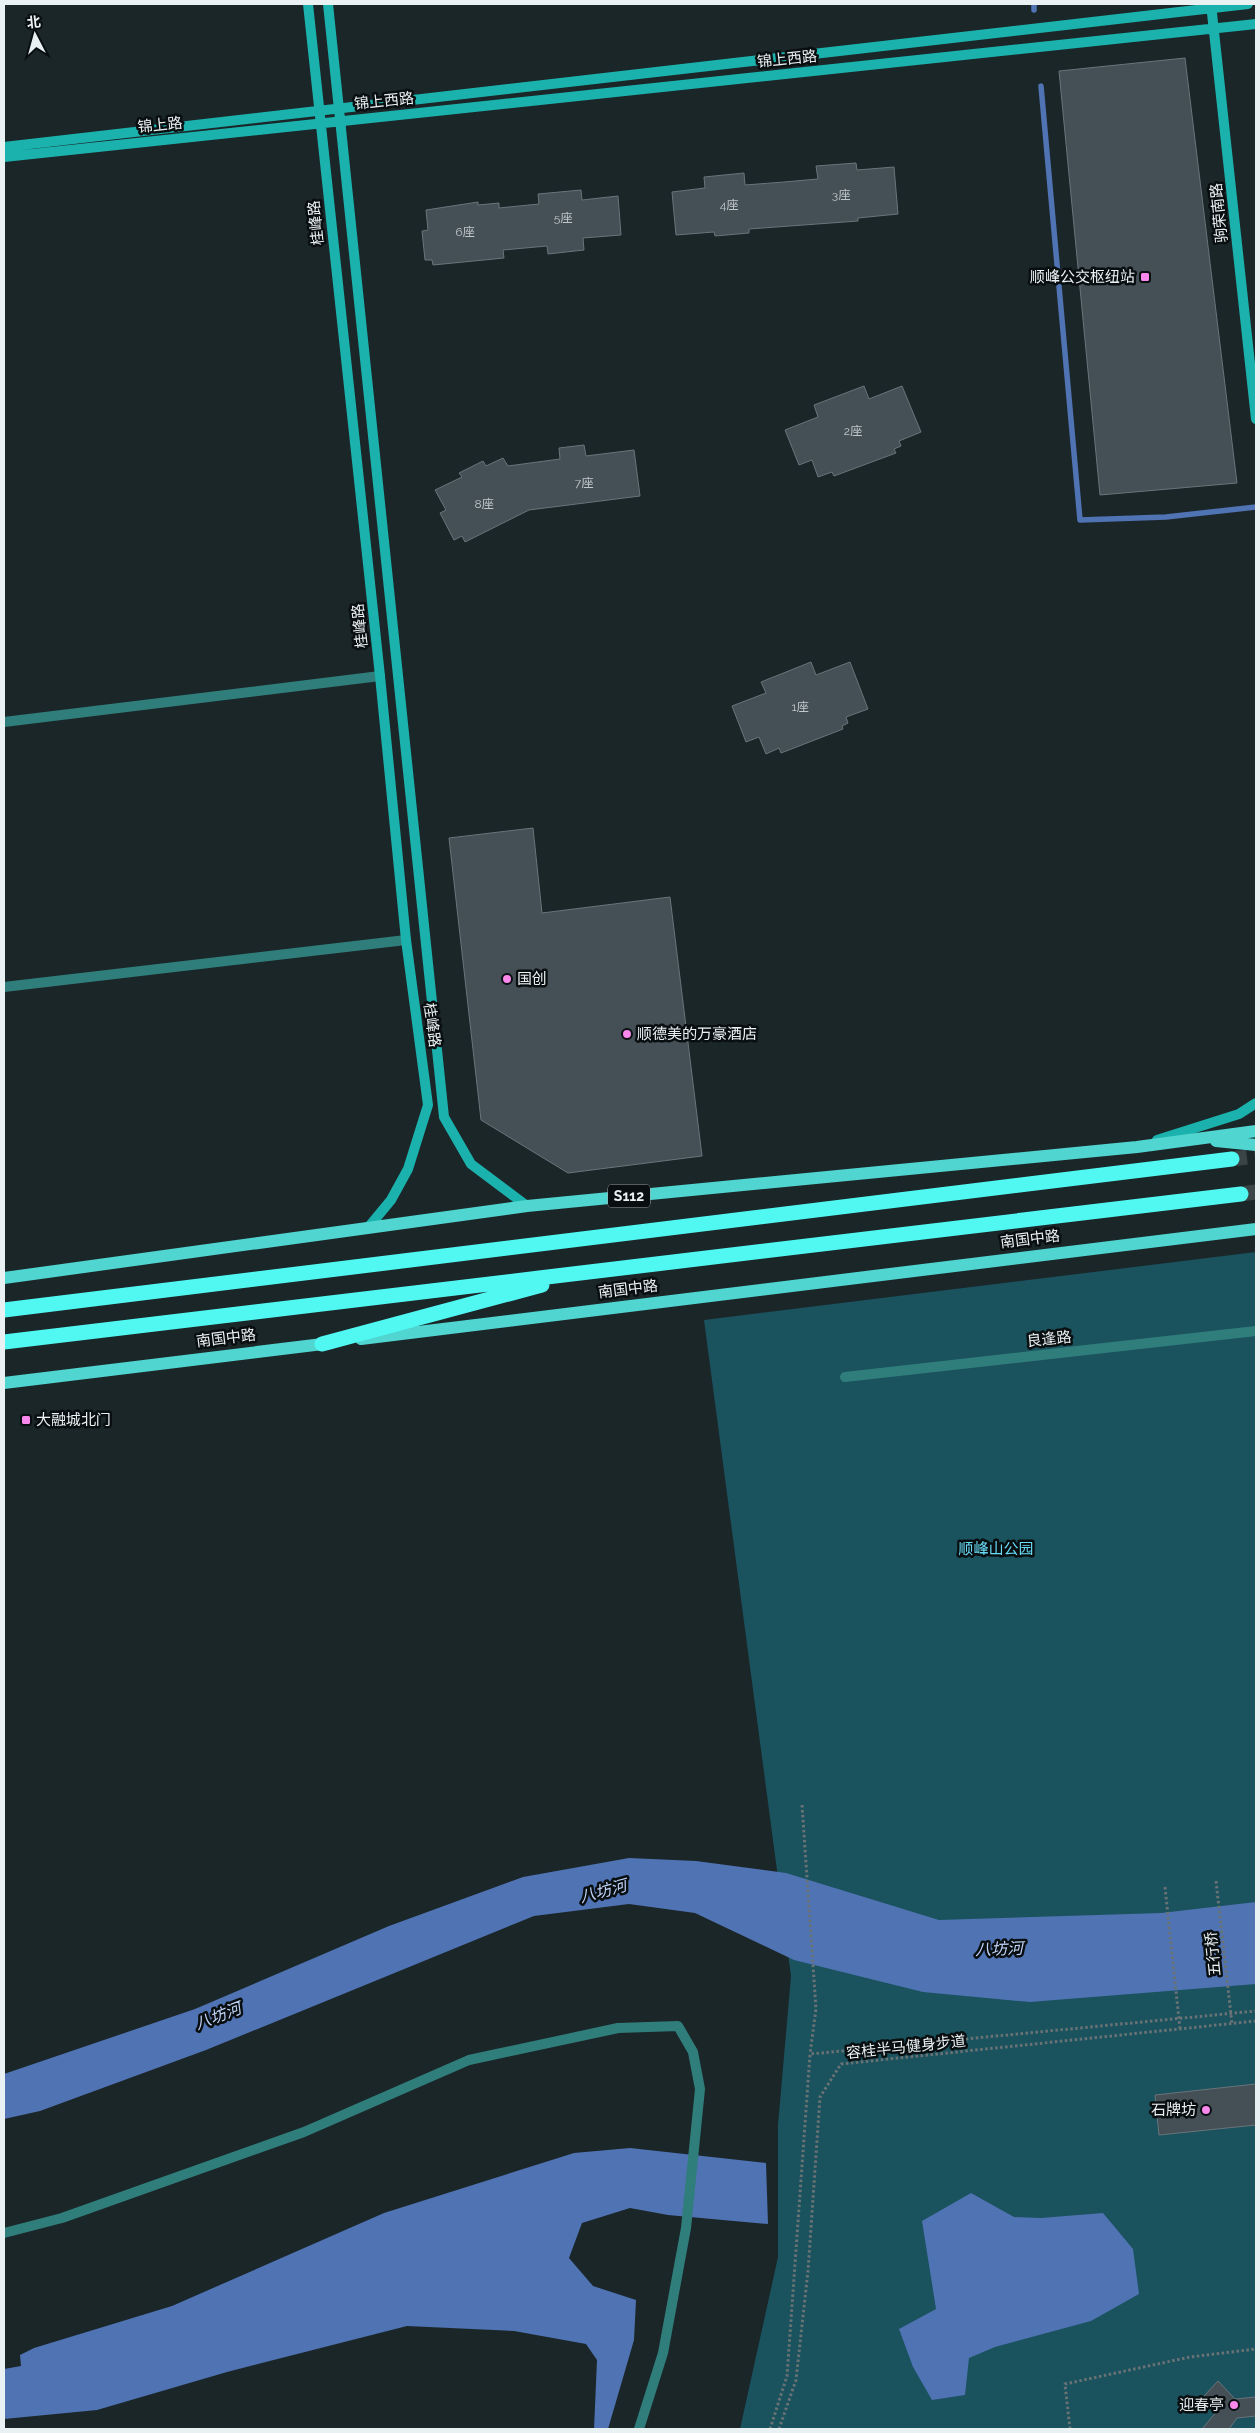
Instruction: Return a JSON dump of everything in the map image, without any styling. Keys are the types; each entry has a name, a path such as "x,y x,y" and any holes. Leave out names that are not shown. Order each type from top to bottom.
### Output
{"highway":[{"path":"4,1310 1232,1159"},
{"name":"南国中路","path":"4,1342 1240,1194"},
{"path":"322,1344 595,1271"}],"main road":[{"name":"S112","path":"4,1278 528,1206 1136,1147 1256,1131"},
{"path":"1198,1139 1256,1145"},
{"path":"1251,1230 1256,1219"},
{"name":"南国中路","path":"4,1383 1251,1230"}],"street":[{"name":"桂峰路","path":"308,4 380,676 406,940 428,1105 408,1169 391,1200 367,1228"},
{"path":"328,4 444,1117 471,1164 528,1206"},
{"name":"锦上西路","path":"319,118 340,110 1211,6 1248,4"},
{"name":"驹荣南路","path":"1211,6 1256,419"},
{"name":"锦上西路","path":"319,118 341,121 1256,24"},
{"name":"锦上路","path":"4,147 319,118"},
{"name":"锦上路","path":"4,157 319,118"},
{"path":"4,722 380,676"},
{"path":"4,988 406,940"},
{"path":"1136,1147 1239,1114 1256,1103"},
{"name":"良逢路","path":"845,1377 1256,1331"},
{"path":"4,2233 62,2218 304,2132 469,2060 618,2028 678,2026 693,2052 700,2089 695,2147 686,2228 663,2353 639,2429"}],"path":[{"path":"770,2429 787,2376 806,2140 810,2054 816,2009 802,1804"},
{"name":"五行桥","path":"1216,1881 1232,2024"},
{"path":"1166,1887 1180,2029"},
{"path":"810,2054 1256,2011"},
{"name":"容桂半马健身步道","path":"779,2429 796,2380 808,2270 820,2097 841,2064 1256,2021"},
{"path":"1070,2429 1065,2384 1190,2357 1256,2349"}],"green space":[{"name":"顺峰山公园","path":"1256,1252 1256,2429 740,2429 778,2257 778,2125 791,1976 704,1320"}],"water":[{"name":"八坊河","path":"629,1858 696,1861 786,1873 939,1920 1161,1913 1256,1902 1256,1984 1030,2002 923,1992 794,1960 695,1913 629,1904 534,1916 206,2050 40,2111 4,2119 4,2074 195,2009 389,1926 523,1877"},
{"path":"630,2148 766,2163 768,2224 668,2215 630,2208 582,2223 569,2258 593,2286 636,2300 634,2340 608,2429 594,2429 597,2360 586,2344 514,2331 407,2326 227,2372 97,2410 4,2419 4,2369 21,2366 20,2355 34,2348 172,2306 384,2213 574,2153"},
{"path":"971,2193 1014,2217 1041,2218 1103,2213 1133,2249 1139,2294 1091,2321 995,2347 969,2358 965,2395 932,2400 913,2367 899,2329 936,2309 922,2221"}],"building":[{"name":"顺峰公交枢纽站","path":"1185,58 1237,483 1100,495 1059,71"},
{"path":"856,163 857,170 894,167 898,214 858,218 858,221 749,229 749,233 715,236 714,232 676,235 672,192 705,188 704,177 744,173 745,185 818,179 816,166"},
{"path":"581,190 582,200 618,196 621,235 583,238 584,250 548,254 547,246 503,250 504,258 433,265 432,260 425,260 422,231 428,230 426,210 478,202 478,205 499,203 499,208 539,204 538,194"},
{"path":"864,386 869,399 902,386 921,432 899,441 901,446 894,449 896,453 834,476 832,472 818,477 812,460 799,465 785,430 818,417 814,405"},
{"path":"584,445 586,456 634,450 640,496 529,510 465,542 462,536 454,540 440,513 446,510 435,490 462,477 459,473 483,461 486,466 503,458 508,466 560,459 559,448"},
{"path":"811,662 816,675 850,662 868,709 846,717 848,723 842,726 843,729 781,753 779,748 766,754 759,737 746,742 732,706 766,693 761,682"},
{"path":"533,828 542,913 670,897 702,1156 568,1173 481,1120 449,838"},
{"name":"石牌坊","path":"1256,2084 1256,2125 1159,2135 1155,2095"},
{"name":"迎春亭","path":"1218,2381 1235,2399 1256,2397 1256,2416 1237,2418 1229,2429 1202,2429 1218,2410 1204,2396"}],"waterway":[{"path":"1034,4 1034,10"},
{"path":"1041,86 1080,520 1166,517 1256,507"}],"tunnel":[{"path":"1232,1159 1256,1156"},
{"path":"1241,1194 1256,1192"}],"place":[{"name":"顺峰公交枢纽站","path":"1145,277"},
{"name":"国创","path":"507,979"},
{"name":"顺德美的万豪酒店","path":"627,1034"},
{"name":"大融城北门","path":"26,1420"},
{"name":"石牌坊","path":"1206,2110"},
{"name":"迎春亭","path":"1234,2405"}]}
